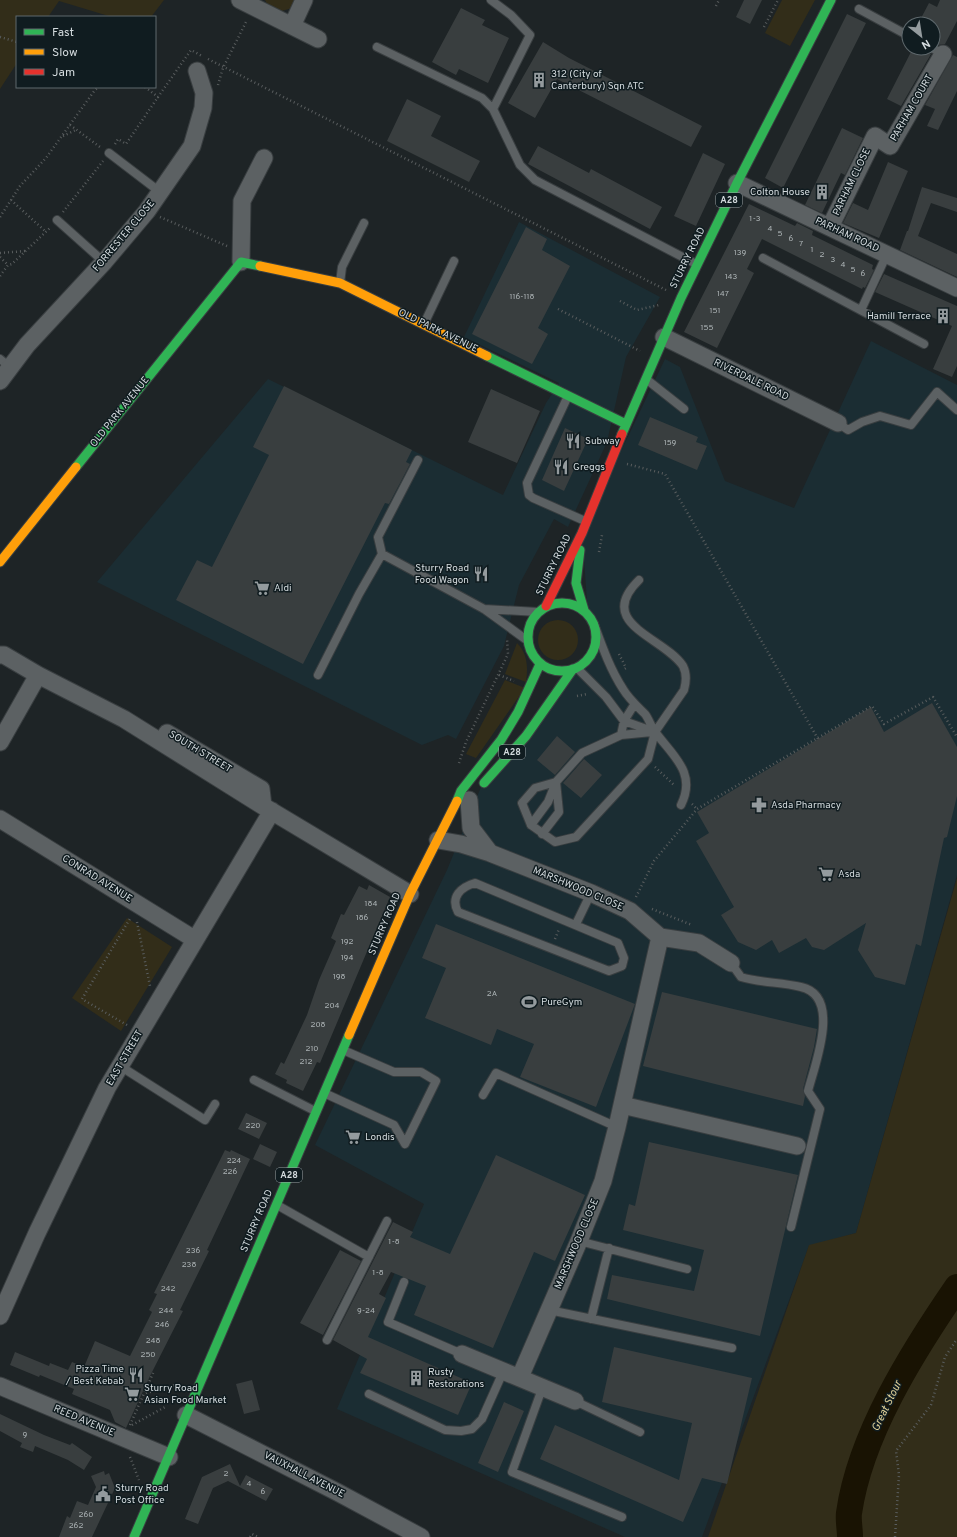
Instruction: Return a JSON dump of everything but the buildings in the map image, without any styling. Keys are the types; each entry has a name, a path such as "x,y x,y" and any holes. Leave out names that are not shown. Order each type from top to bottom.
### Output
{"main road":[{"name":"STURRY ROAD","path":"546,606 582,533 626,424 680,299 737,183 831,0"},
{"name":"OLD PARK AVENUE","path":"0,562 241,257 340,283 568,397 626,424"},
{"name":"STURRY ROAD","path":"441,834 526,736 575,669 588,660 594,650 597,639 594,624 584,610 576,583 582,533"},
{"name":"STURRY ROAD","path":"528,641 530,625 538,612 546,606 566,602 584,610"},
{"path":"528,641 534,657 540,664 551,669 562,671 575,669"},
{"name":"STURRY ROAD","path":"134,1537 410,894 461,791 501,740 514,718 540,664"}],"street":[{"path":"292,26 304,0"},
{"path":"249,2 318,39"},
{"name":"PARHAM COURT","path":"875,136 890,146 935,56"},
{"name":"FORRESTER CLOSE","path":"0,381 5,363 27,345 104,262 147,211 192,146 203,108 204,93 198,71"},
{"name":"PARHAM CLOSE","path":"830,227 875,136"},
{"path":"241,257 242,202 264,158"},
{"name":"PARHAM ROAD","path":"737,183 957,288"},
{"name":"RIVERDALE ROAD","path":"664,337 838,423"},
{"name":"SOUTH STREET","path":"0,655 4,655 38,675 124,719 267,809 410,894"},
{"path":"0,742 38,675"},
{"path":"469,800 471,828 490,853"},
{"name":"EAST STREET","path":"0,1316 4,1295 44,1220 107,1088 194,939 267,809"},
{"name":"CONRAD AVENUE","path":"0,819 133,906 194,939"},
{"name":"MARSHWOOD CLOSE","path":"441,834 461,844 490,853 630,911 660,937 617,1127 603,1181 579,1241 520,1377"},
{"path":"660,937 699,943 731,963"},
{"path":"622,1105 797,1146"},
{"path":"462,1354 503,1372 543,1386 575,1401"},
{"name":"REED AVENUE","path":"0,1386 126,1432 169,1457"},
{"name":"VAUXHALL AVENUE","path":"186,1415 337,1492 400,1532 421,1537"}],"lane":[{"path":"491,0 511,15 530,35 493,109"},
{"path":"860,8 901,31"},
{"path":"377,47 482,98 493,109 520,165 535,180 697,264"},
{"path":"109,153 160,192"},
{"path":"57,220 104,262"},
{"path":"340,283 342,267 364,223"},
{"path":"861,310 887,254"},
{"path":"763,258 924,344"},
{"path":"424,324 454,261"},
{"path":"646,379 684,409"},
{"path":"571,387 568,397 527,483 529,495 533,498 586,522"},
{"path":"838,423 848,430 862,422 880,416 911,425 937,392 957,410"},
{"path":"318,675 359,594 382,554 378,537 418,460"},
{"path":"382,554 484,608 528,641"},
{"path":"556,782 535,788 522,803 531,826 555,842 576,838 648,759 655,732 680,698 684,690 686,676 684,667 674,657 645,636 627,617 624,605 626,597 629,590 639,580"},
{"path":"484,608 538,612"},
{"path":"594,624 602,648 622,688 634,705 646,715 655,732 685,772 685,796 681,805"},
{"path":"575,669 606,697 624,721 655,732"},
{"path":"621,735 624,721 634,705"},
{"path":"531,826 548,802 556,782 582,753 621,735 655,732"},
{"path":"542,834 560,812 556,782"},
{"path":"475,883 564,919 618,943 624,958 622,966 610,971 458,912 455,903 456,896 461,888 475,883"},
{"path":"576,924 591,894"},
{"path":"731,963 741,977 769,984 802,987 812,992 820,999 823,1013 821,1043 808,1091 820,1109 791,1227"},
{"path":"324,1093 394,1125 405,1144 436,1081 421,1072 394,1072 343,1050"},
{"path":"120,1066 205,1120 215,1104"},
{"path":"483,1095 496,1073 617,1127"},
{"path":"254,1080 316,1111"},
{"path":"276,1204 369,1257"},
{"path":"327,1340 387,1222"},
{"path":"579,1241 687,1269"},
{"path":"591,1319 609,1248"},
{"path":"404,1282 388,1322 462,1354"},
{"path":"549,1310 732,1348"},
{"path":"369,1394 445,1430 461,1432 472,1429 482,1420 503,1372"},
{"path":"543,1386 512,1472 622,1517"},
{"path":"575,1401 640,1432"}],"path":[{"path":"716,6 719,0"},
{"path":"764,27 778,0"},
{"path":"249,2 248,19 223,68 680,299"},
{"path":"0,37 16,42"},
{"path":"0,217 20,186 46,158 98,88"},
{"path":"0,276 8,265 12,264 57,220 109,153 118,139 126,144 158,97"},
{"path":"70,125 109,153"},
{"path":"61,137 77,130"},
{"path":"11,200 45,231"},
{"path":"147,211 241,257"},
{"path":"0,253 25,251"},
{"path":"0,257 8,265"},
{"path":"620,301 637,310 680,299"},
{"path":"558,309 626,344"},
{"path":"620,462 664,474 817,739"},
{"path":"598,555 602,533"},
{"path":"615,674 626,668 618,653"},
{"path":"630,911 654,862 697,809 872,706 884,724 933,697 957,737"},
{"path":"133,906 154,1008"},
{"path":"133,906 82,999 139,1033"},
{"path":"551,949 564,919"},
{"path":"895,1537 899,1475 896,1451 931,1406 946,1357 957,1339"},
{"path":"132,1422 154,1371"},
{"path":"145,1393 175,1385"},
{"path":"153,1492 141,1487 126,1432 167,1406"},
{"path":"250,1537 252,1534 258,1537"}],"shaded area":[{"path":"0,0 164,0 152,16 109,16 59,1 49,16 16,16 16,65 0,89"},
{"path":"265,0 297,0 291,8 280,11 270,7"},
{"path":"782,0 815,0 790,46 765,33"},
{"path":"519,222 660,297 626,357 607,442 568,527 554,519 519,585 504,646 456,739 448,735 422,745 97,582 268,379 503,495 546,403 559,383 464,337"},
{"path":"871,341 957,385 957,875 856,1233 809,1246 702,1537 625,1537 337,1409 424,1204 315,1145 447,870 481,787 577,668 588,660 594,650 597,639 594,624 588,614 582,533 665,359 680,367 725,481 794,508"},
{"path":"562,620 569,623 575,629 578,640 577,648 569,657 562,660 554,660 547,657 539,648 538,636 541,629 550,621"},
{"path":"517,643 521,647 525,656 527,672 526,682 505,674"},
{"path":"505,680 525,688 476,758 466,754"},
{"path":"957,878 957,1537 708,1537 809,1245 856,1233"},
{"path":"127,918 172,947 121,1031 72,998"}],"waterway":[{"name":"Great Stour","path":"850,1537 849,1513 855,1484 864,1454 876,1424 906,1366 957,1287"}],"traffic: fast":[{"path":"622,434 681,298 737,183 831,0"},
{"path":"76,467 241,262 260,266"},
{"path":"487,356 626,424"},
{"path":"580,550 576,583 584,610"},
{"path":"555,603 569,603 581,608 591,618 596,630 596,637 596,644 591,656 581,666 569,671 555,671 543,666 533,656 528,644 528,630 533,618 543,608 555,603"},
{"path":"457,801 461,791 501,740 518,712 540,664"},
{"path":"484,783 526,736 573,669"},
{"path":"134,1537 349,1035"}],"traffic: slow":[{"path":"260,266 340,283 487,356"},
{"path":"0,562 76,467"},
{"path":"349,1035 410,894 457,801"}],"traffic: jam":[{"path":"546,606 582,533 622,434"}],"place":[{"name":"312 (City of Canterbury) Sqn ATC","path":"539,80"},
{"name":"Colton House","path":"822,192"},
{"name":"Hamill Terrace","path":"943,316"},
{"name":"Subway","path":"573,441"},
{"name":"Greggs","path":"561,467"},
{"name":"Sturry Road Food Wagon","path":"481,574"},
{"name":"Aldi","path":"262,588"},
{"name":"Asda Pharmacy","path":"759,805"},
{"name":"Asda","path":"826,874"},
{"name":"PureGym","path":"529,1002"},
{"name":"Londis","path":"353,1137"},
{"name":"Pizza Time / Best Kebab","path":"136,1375"},
{"name":"Rusty Restorations","path":"416,1378"},
{"name":"Sturry Road Asian Food Market","path":"132,1394"},
{"name":"Sturry Road Post Office","path":"103,1494"}]}
